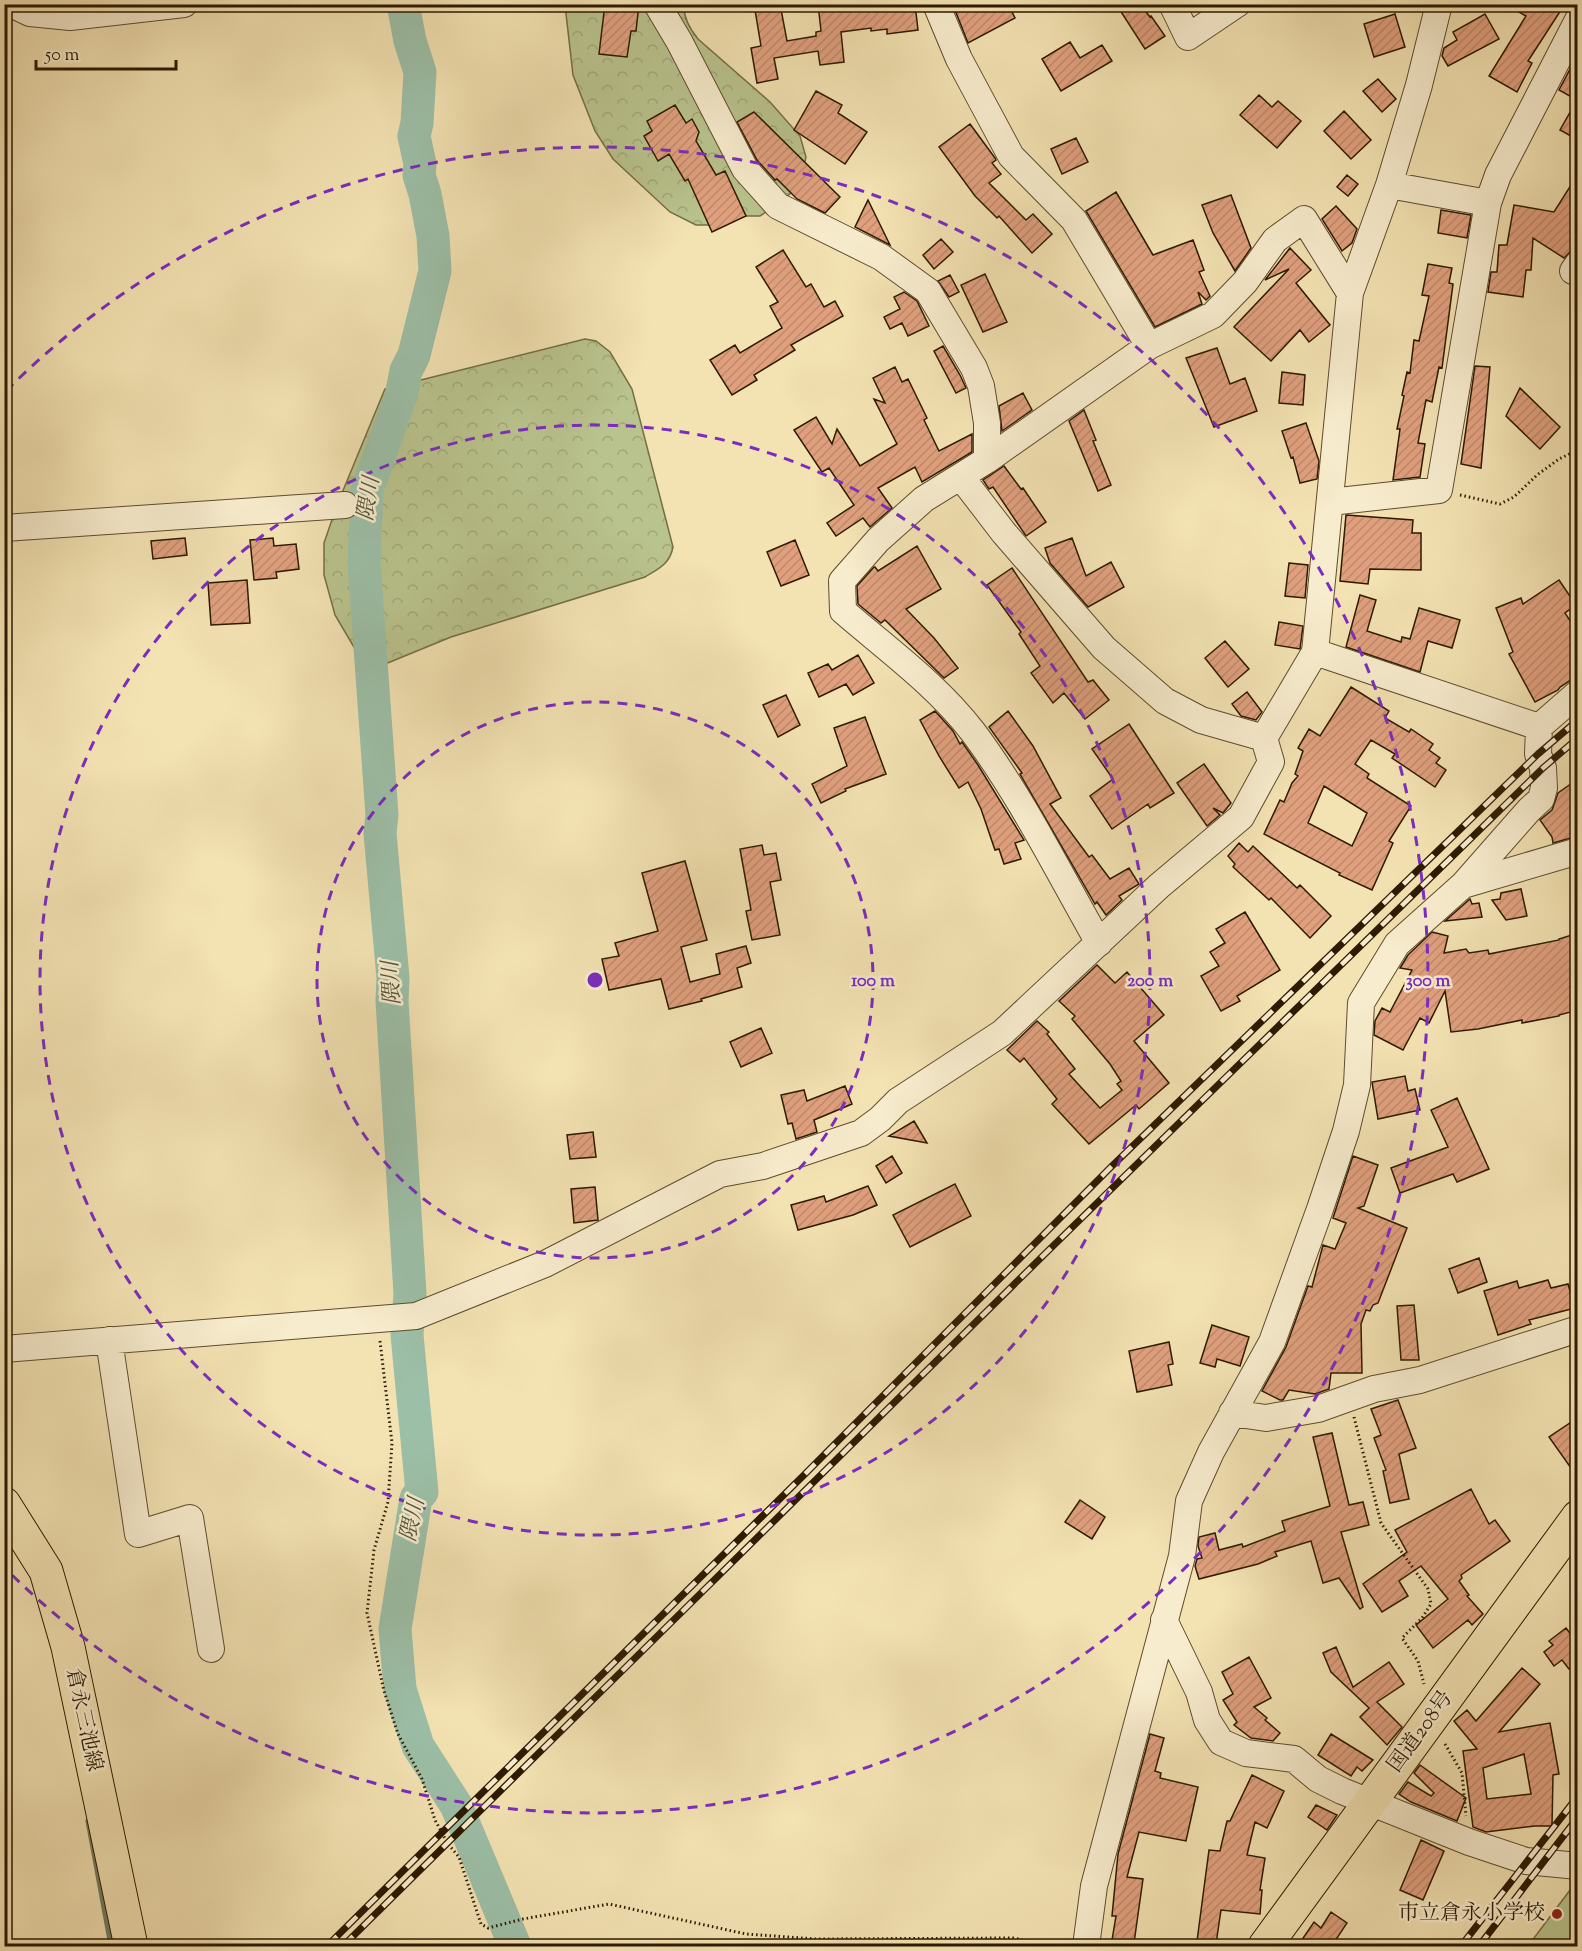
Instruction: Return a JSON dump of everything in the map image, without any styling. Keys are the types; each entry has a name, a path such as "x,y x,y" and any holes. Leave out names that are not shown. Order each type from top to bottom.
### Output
{"main road":[{"name":"倉永三池線","path":"4,1504 46,1571 68,1647 131,1947"},
{"name":"国道208号","path":"1265,1947 1578,1517"}],"street":[{"path":"11,4 30,13 70,17 184,4"},
{"path":"657,4 679,41 745,169 777,206 881,257 928,291 974,368 981,386 987,423 987,460"},
{"path":"936,4 959,59 1011,156 1074,220 1149,346"},
{"path":"1172,4 1188,37 1237,4"},
{"path":"4,1349 416,1316 545,1264 720,1174 763,1166 861,1132 880,1119 898,1101 1002,1033 1159,886 1241,817 1271,762 1264,738 1316,651 1350,293 1389,185 1419,85 1438,4"},
{"path":"1330,502 1438,490 1488,203 1498,175 1578,20"},
{"path":"1389,185 1488,203"},
{"path":"1099,943 1005,780 972,730 931,686 843,611 842,581 878,540 924,499 987,460 1149,346 1213,315 1245,282 1275,240 1304,219 1350,293"},
{"path":"1578,264 1573,271 1578,273"},
{"path":"961,477 1004,532 1112,656 1165,701 1201,720 1264,738"},
{"path":"4,528 345,505"},
{"path":"1316,651 1539,727"},
{"path":"1086,1947 1094,1886 1182,1556 1189,1502 1211,1452 1272,1342 1320,1209 1346,1131 1357,1085 1362,1003 1397,944 1463,885 1529,810 1541,800 1544,788 1543,768 1538,754 1539,727 1578,693"},
{"path":"1463,885 1578,851"},
{"path":"1232,1413 1266,1418 1318,1409 1349,1396 1420,1380 1578,1329"},
{"path":"109,1340 138,1534 190,1518 211,1649"},
{"path":"1164,1620 1199,1692 1207,1720 1221,1742 1246,1753 1294,1759 1318,1779 1468,1842 1526,1860 1578,1866"}],"path":[{"path":"1438,490 1500,504 1514,498 1537,475 1559,459 1578,450"},
{"path":"378,1318 392,1443 388,1502 374,1550 367,1613 384,1691 398,1734 422,1779 435,1820 448,1844 459,1857 481,1924 488,1928 522,1919 609,1904 746,1934 816,1939 1014,1938 1049,1947"},
{"path":"1349,1396 1381,1523 1428,1589 1431,1604 1422,1618 1402,1638 1418,1661 1433,1716 1443,1740 1462,1773 1468,1842"}],"green space":[{"path":"565,5 684,5 688,23 698,39 770,102 800,136 806,157 800,185 760,216 746,216 719,225 696,225 670,212 613,159 595,131 573,75"},
{"path":"585,339 596,341 610,352 632,389 673,547 669,558 645,577 451,637 368,671 335,615 324,575 324,543 337,505 385,389"},
{"path":"1570,1890 1577,1891 1577,1946 1528,1946"}],"building":[{"path":"605,4 639,4 636,31 631,31 627,57 599,54"},
{"path":"754,4 780,4 787,41 816,36 816,32 821,31 818,4 915,4 918,30 887,34 887,29 871,31 871,28 841,32 844,62 820,65 818,51 774,58 778,79 757,83 751,48 761,46"},
{"path":"965,4 1008,4 1015,18 968,43 955,10"},
{"path":"1116,4 1140,4 1165,36 1145,49"},
{"path":"1505,4 1551,4 1561,10 1528,61 1532,63 1517,92 1489,76 1526,16"},
{"path":"1395,14 1405,47 1374,57 1364,24"},
{"path":"1485,14 1499,39 1448,66 1442,56 1444,48 1457,40 1453,32"},
{"path":"1070,42 1080,58 1102,45 1112,61 1061,91 1042,59"},
{"path":"1578,54 1578,140 1560,130 1577,100 1559,90"},
{"path":"1378,79 1396,99 1382,112 1363,91"},
{"path":"816,91 842,105 838,113 867,132 845,164 794,130"},
{"path":"1259,95 1272,107 1278,101 1301,121 1277,148 1240,115"},
{"path":"675,105 686,123 692,119 699,132 696,141 716,175 725,171 746,216 712,232 688,179 685,181 669,154 658,161 644,136 652,131 647,121"},
{"path":"1344,111 1371,140 1351,159 1324,131"},
{"path":"754,112 840,197 825,213 797,199 757,160 737,122"},
{"path":"970,124 995,158 996,160 992,163 1001,174 989,183 1026,220 1033,214 1052,234 1032,253 999,216 997,218 975,196 939,147"},
{"path":"1076,138 1088,162 1062,174 1051,149"},
{"path":"1578,174 1578,249 1571,251 1564,258 1533,238 1531,270 1526,270 1523,297 1488,292 1491,272 1497,272 1499,245 1507,245 1514,205 1554,212"},
{"path":"1347,175 1358,184 1348,196 1337,187"},
{"path":"1116,192 1153,255 1193,240 1204,270 1199,272 1210,296 1206,300 1198,292 1202,304 1155,327 1086,211"},
{"path":"1231,195 1251,248 1235,271 1213,233 1202,205"},
{"path":"868,200 890,245 855,227"},
{"path":"1336,206 1357,229 1352,243 1342,251 1322,219"},
{"path":"1441,210 1471,215 1467,238 1438,233"},
{"path":"941,239 953,252 934,269 923,255"},
{"path":"1290,248 1311,270 1296,283 1330,325 1309,342 1300,330 1271,361 1234,327 1289,269 1265,280"},
{"path":"783,250 806,287 811,284 824,307 835,301 843,316 791,345 795,350 754,375 757,380 732,395 710,360 735,345 740,353 782,328 770,306 778,302 756,267"},
{"path":"1428,264 1452,268 1449,283 1453,284 1442,368 1439,367 1432,402 1426,400 1418,443 1425,444 1420,477 1393,480 1400,429 1397,429 1404,396 1402,395 1407,372 1410,373 1414,340 1419,341 1429,296 1422,295"},
{"path":"985,274 1007,322 983,332 961,285"},
{"path":"950,275 959,292 949,297 938,281"},
{"path":"904,292 917,301 929,326 908,336 902,323 890,329 884,317 900,309 894,297"},
{"path":"943,346 966,388 956,393 934,351"},
{"path":"1217,348 1230,384 1245,378 1257,411 1214,427 1186,358"},
{"path":"1475,366 1490,367 1481,468 1461,464"},
{"path":"895,367 902,382 908,379 927,418 924,420 939,451 972,434 972,452 922,482 915,467 878,488 892,508 870,527 863,518 836,536 827,523 854,505 829,468 822,472 794,430 816,417 832,444 837,429 860,466 897,444 874,399 885,403 873,378"},
{"path":"1282,372 1305,375 1303,405 1279,403"},
{"path":"1520,388 1560,427 1540,449 1506,416"},
{"path":"1023,393 1032,410 1002,431 999,406"},
{"path":"1084,410 1096,440 1093,441 1111,485 1098,491 1069,421"},
{"path":"1306,423 1319,461 1317,479 1300,483 1293,457 1291,458 1282,431"},
{"path":"1004,466 1021,489 1023,488 1046,522 1026,536 993,487 989,489 983,480"},
{"path":"1346,515 1413,520 1412,533 1421,533 1421,570 1370,569 1368,584 1340,581"},
{"path":"185,538 187,555 153,559 151,541"},
{"path":"273,538 274,546 296,544 299,569 276,572 277,578 254,580 250,540"},
{"path":"1072,538 1086,576 1111,562 1124,587 1088,607 1050,563 1045,548"},
{"path":"795,540 809,575 781,586 767,552"},
{"path":"917,546 941,589 906,609 934,638 958,668 944,678 885,620 881,623 858,604 857,586 874,567 878,571"},
{"path":"1289,563 1308,565 1305,598 1285,596"},
{"path":"1012,568 1088,682 1093,680 1109,700 1085,719 1064,693 1053,703 1031,673 1040,666 1019,634 1021,632 987,585"},
{"path":"247,580 250,623 211,625 208,583"},
{"path":"1559,580 1576,605 1565,613 1578,633 1578,663 1572,666 1577,676 1558,690 1535,702 1509,654 1513,652 1496,608 1521,598 1523,604"},
{"path":"1360,595 1376,600 1367,631 1401,642 1402,637 1410,639 1419,608 1460,620 1452,648 1428,641 1420,672 1346,647"},
{"path":"1279,622 1303,626 1300,649 1275,645"},
{"path":"1225,641 1249,669 1228,687 1205,658"},
{"path":"858,655 874,683 853,695 846,684 819,697 808,673 828,664 832,670"},
{"path":"1351,687 1389,711 1385,718 1409,732 1411,729 1433,744 1429,750 1440,758 1436,763 1446,770 1435,787 1392,758 1395,754 1371,740 1355,764 1369,774 1367,778 1411,806 1389,841 1393,843 1372,890 1339,875 1340,873 1264,834 1280,800 1284,802 1292,783 1298,776 1295,774 1303,751 1298,748 1309,729 1320,736","holes":["1324,786 1367,813 1352,846 1308,823"]},
{"path":"1247,692 1262,712 1256,720 1241,716 1232,704"},
{"path":"786,695 800,725 778,737 763,705"},
{"path":"935,711 953,731 960,744 962,742 978,765 1024,840 1015,843 1021,859 1004,864 999,849 995,850 981,809 968,782 959,788 939,756 920,720"},
{"path":"1008,711 1033,746 1061,798 1050,804 1089,857 1092,855 1110,879 1129,868 1139,884 1119,896 1122,900 1106,915 1097,902 1095,904 1020,774 1022,773 989,727"},
{"path":"865,717 886,774 845,789 846,791 821,803 812,784 847,766 834,728"},
{"path":"1129,724 1174,793 1150,808 1148,804 1112,829 1090,796 1113,779 1092,749"},
{"path":"1204,764 1231,803 1223,813 1213,808 1220,815 1207,826 1177,783"},
{"path":"1578,779 1578,836 1553,843 1552,837 1540,820 1552,810 1558,793"},
{"path":"1239,843 1248,852 1253,846 1297,888 1300,885 1331,916 1310,938 1271,898 1269,900 1233,867 1235,864 1228,856"},
{"path":"762,845 764,855 776,853 781,880 770,882 780,935 752,940 746,911 751,910 740,849"},
{"path":"685,861 707,940 681,947 690,982 720,974 716,954 746,946 751,963 737,968 742,987 701,999 702,1001 669,1009 661,979 609,990 602,959 619,956 615,943 658,931 642,873"},
{"path":"1521,889 1527,916 1506,920 1492,900 1500,899 1501,893"},
{"path":"1470,899 1472,904 1479,903 1482,917 1445,921"},
{"path":"1245,912 1280,970 1237,996 1240,1001 1221,1011 1201,976 1219,966 1210,952 1225,943 1216,929"},
{"path":"1432,932 1448,936 1444,953 1466,949 1469,953 1488,950 1489,954 1559,940 1578,933 1578,1010 1522,1023 1522,1020 1451,1032 1445,991 1429,1023 1420,1018 1403,1050 1374,1035 1375,1021 1382,1008 1390,1012 1412,970 1400,968 1408,955"},
{"path":"1097,965 1115,983 1127,972 1164,1015 1134,1041 1169,1083 1139,1109 1136,1105 1089,1144 1052,1104 1057,1099 1024,1058 1020,1062 1007,1050 1037,1021 1049,1032 1047,1034 1075,1069 1069,1074 1100,1108 1122,1090 1117,1084 1121,1081 1110,1064 1072,1019 1075,1016 1059,1001"},
{"path":"761,1028 772,1053 741,1067 730,1042"},
{"path":"1405,1076 1408,1091 1415,1089 1420,1110 1378,1119 1372,1082"},
{"path":"845,1086 852,1104 814,1120 817,1132 796,1139 792,1123 788,1124 781,1095 804,1090 807,1101"},
{"path":"1457,1098 1489,1169 1457,1182 1453,1174 1400,1193 1391,1168 1448,1147 1431,1110"},
{"path":"914,1121 927,1143 889,1136"},
{"path":"593,1132 596,1157 570,1159 567,1135"},
{"path":"892,1156 902,1173 886,1183 876,1166"},
{"path":"1353,1156 1378,1165 1364,1206 1358,1208 1407,1228 1378,1303 1373,1305 1370,1311 1366,1310 1361,1324 1362,1373 1331,1373 1329,1389 1315,1394 1289,1390 1283,1400 1280,1400 1262,1391 1286,1347 1308,1286 1312,1287 1323,1245 1335,1249 1346,1223 1333,1218"},
{"path":"955,1184 971,1216 910,1247 893,1215"},
{"path":"868,1186 877,1205 853,1215 798,1230 791,1205 824,1196 826,1202"},
{"path":"595,1187 598,1220 574,1223 571,1189"},
{"path":"1479,1258 1487,1282 1458,1293 1449,1269"},
{"path":"1548,1280 1551,1288 1568,1284 1575,1308 1529,1320 1531,1324 1498,1335 1484,1291 1517,1281 1519,1288"},
{"path":"1414,1305 1419,1360 1401,1360 1397,1306"},
{"path":"1212,1325 1249,1337 1240,1366 1217,1359 1215,1367 1200,1363"},
{"path":"1169,1342 1173,1364 1168,1365 1172,1385 1137,1392 1129,1351"},
{"path":"1398,1400 1416,1448 1399,1454 1409,1499 1390,1503 1383,1471 1386,1470 1374,1438 1381,1435 1371,1409"},
{"path":"1578,1420 1578,1478 1549,1437"},
{"path":"1332,1433 1349,1505 1363,1502 1369,1525 1341,1532 1363,1607 1360,1609 1339,1578 1323,1583 1311,1541 1275,1552 1277,1556 1258,1564 1199,1579 1195,1566 1197,1559 1202,1558 1198,1546 1199,1537 1215,1533 1219,1550 1242,1544 1243,1547 1285,1531 1282,1521 1330,1506 1313,1437"},
{"path":"1471,1489 1489,1524 1495,1520 1510,1541 1461,1575 1462,1578 1459,1581 1469,1595 1467,1596 1483,1614 1472,1625 1468,1620 1433,1648 1416,1625 1448,1599 1421,1566 1399,1581 1408,1596 1382,1612 1363,1584 1407,1552 1395,1530"},
{"path":"1080,1500 1105,1517 1092,1539 1065,1522"},
{"path":"1566,1628 1578,1644 1578,1663 1569,1669 1562,1660 1554,1666 1544,1652 1553,1645 1549,1641"},
{"path":"1336,1647 1353,1687 1389,1662 1404,1684 1377,1702 1402,1727 1387,1745 1360,1717 1369,1708 1331,1672 1323,1653"},
{"path":"1249,1657 1271,1698 1254,1707 1280,1733 1273,1741 1251,1738 1234,1725 1237,1722 1223,1700 1233,1694 1222,1672"},
{"path":"1522,1668 1540,1684 1499,1732 1550,1723 1559,1774 1553,1775 1552,1826 1486,1832 1473,1827 1463,1751 1477,1749 1454,1721 1467,1710 1476,1721","holes":["1524,1754 1531,1794 1487,1799 1483,1768"]},
{"path":"1150,1734 1164,1738 1155,1771 1161,1773 1160,1778 1198,1787 1186,1841 1139,1832 1127,1877 1143,1879 1134,1943 1112,1940 1116,1916 1112,1916 1118,1854"},
{"path":"1331,1734 1373,1760 1362,1771 1357,1767 1351,1776 1318,1755"},
{"path":"1420,1765 1466,1798 1457,1821 1411,1802 1399,1794 1408,1782 1431,1796 1434,1793 1414,1773"},
{"path":"1252,1775 1284,1791 1267,1828 1255,1822 1247,1855 1265,1858 1260,1890 1262,1890 1260,1914 1221,1910 1216,1944 1197,1941 1209,1850 1220,1851 1227,1821 1230,1821"},
{"path":"1316,1805 1337,1815 1327,1830 1308,1817"},
{"path":"1421,1840 1444,1851 1423,1900 1400,1890"},
{"path":"1331,1912 1347,1923 1331,1947 1297,1947 1314,1922 1321,1928"}],"waterway":[{"name":"隈川","path":"403,4 410,41 420,72 414,136 420,164 419,175 433,236 435,271 414,355 406,371 401,396 367,490 364,563 382,815 380,833 393,978 392,1001 410,1294 407,1335 422,1492 416,1498 395,1629 400,1689 418,1746 456,1805 515,1946"},
{"path":"88,1821 111,1946"}],"railway":[{"path":"327,1946 804,1475 1112,1166 1538,754 1578,720"},
{"path":"343,1946 1055,1244 1543,768 1578,738"},
{"path":"1461,1946 1578,1796"},
{"path":"1479,1946 1578,1817"}],"place":[{"name":"市立倉永小学校","path":"1557,1914"}]}
